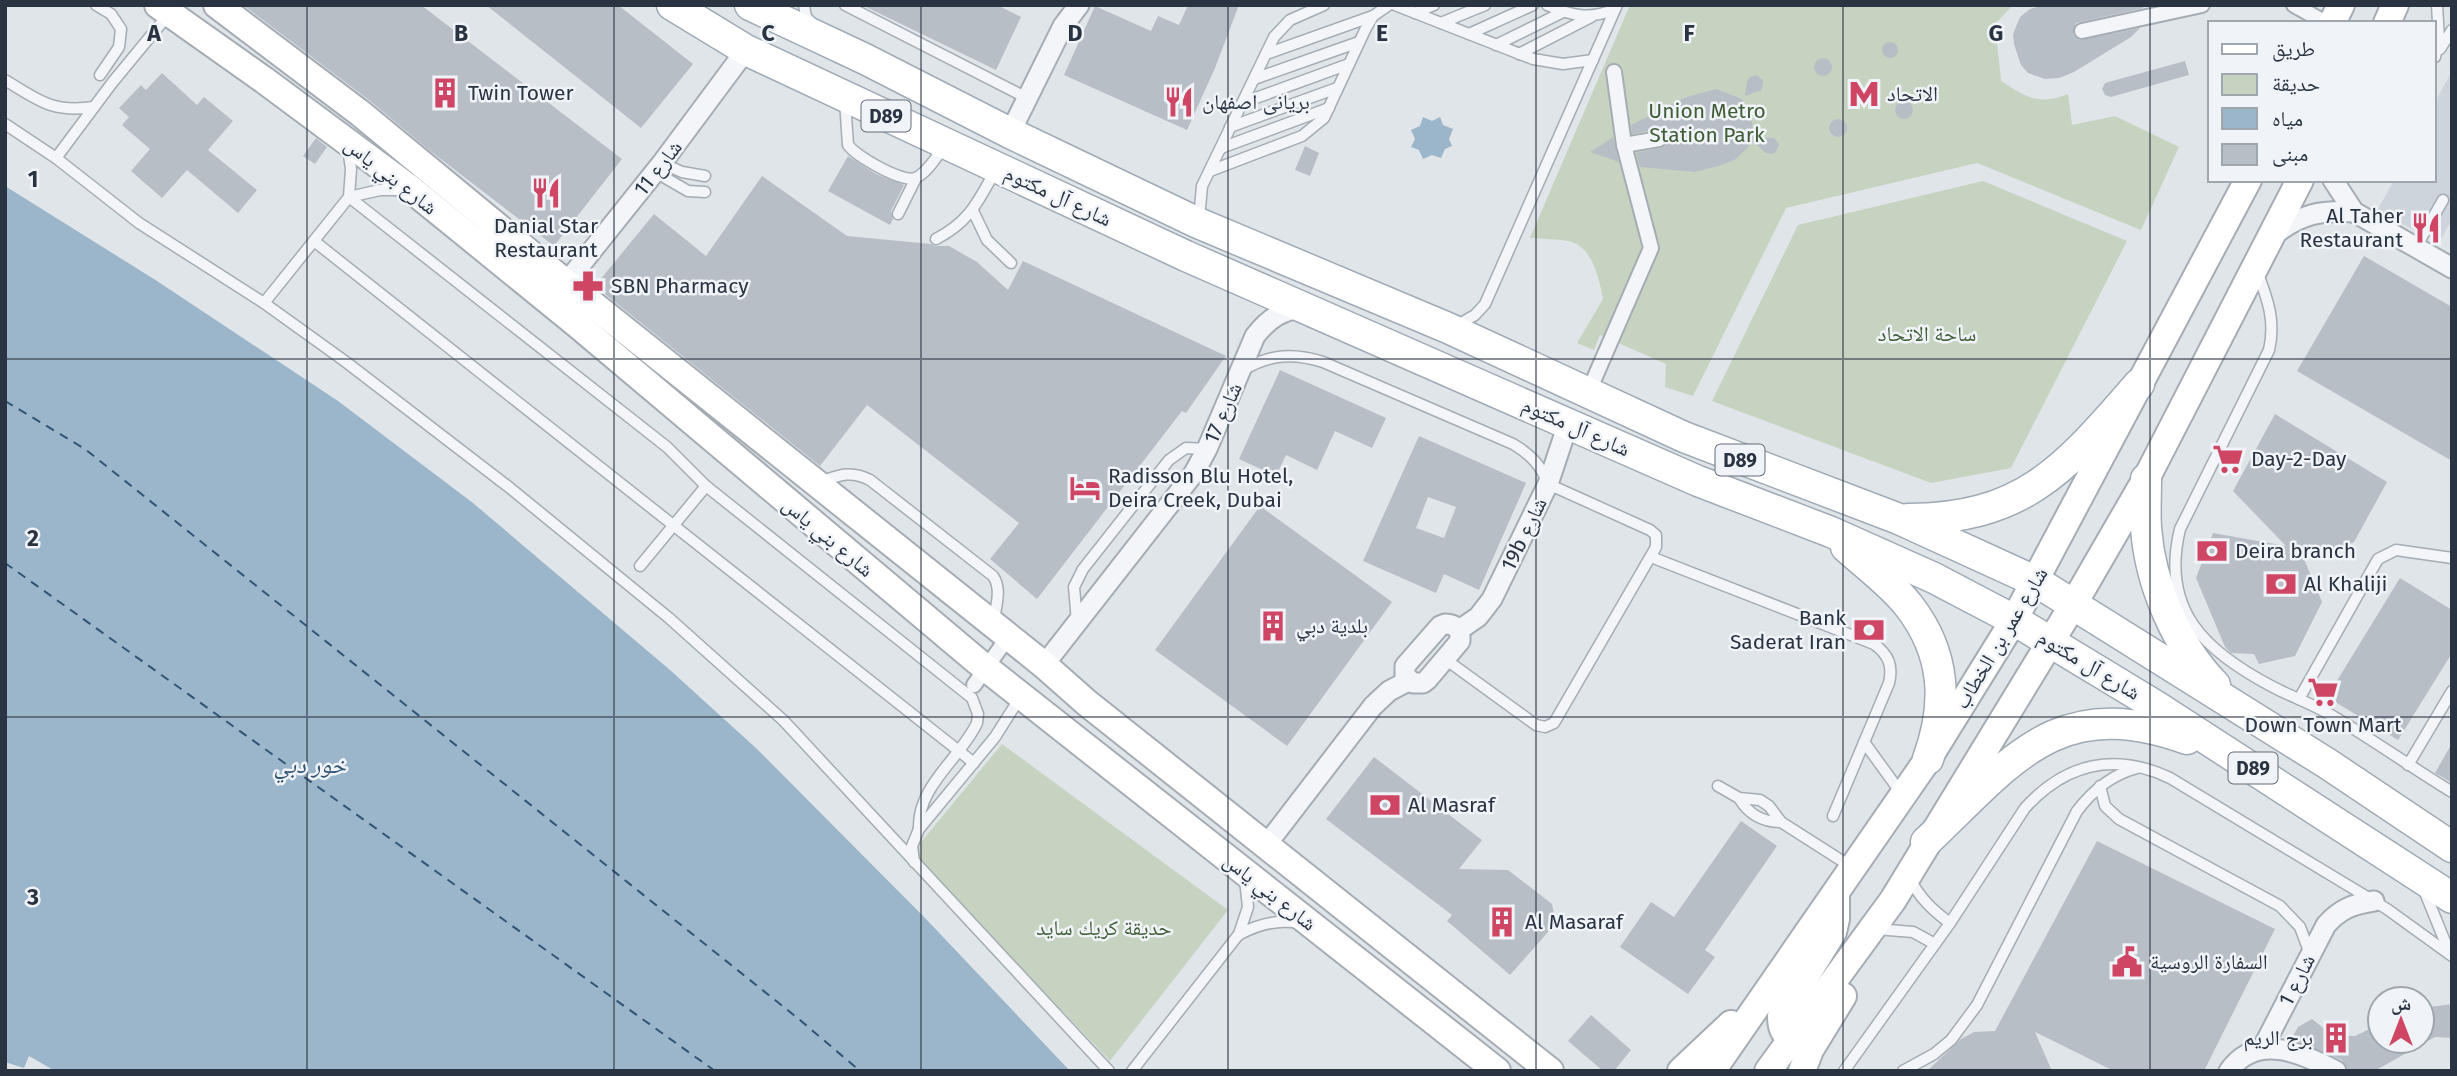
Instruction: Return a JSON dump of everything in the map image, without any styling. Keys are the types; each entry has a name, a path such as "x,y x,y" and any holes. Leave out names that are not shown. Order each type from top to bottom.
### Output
{"main road":[{"name":"شارع بني ياس","path":"217,5 360,113 566,283 817,484 991,654 1021,696 1497,1071"},
{"name":"شارع آل مكتوم","path":"672,5 746,50 1186,256 1698,481 1830,532 1934,578 2014,620 2235,756 2452,898"},
{"name":"شارع آل مكتوم","path":"750,5 1198,223 1448,328 1684,437 1899,519 2036,582 2238,707 2452,847"},
{"path":"2333,21 2341,5"},
{"path":"2388,21 2395,5"},
{"name":"شارع بني ياس","path":"164,9 412,190 767,485 807,507 991,654"},
{"path":"746,50 771,43 796,47 943,116 1010,133"},
{"name":"شارع عمر بن الخطاب","path":"1712,1071 1928,759 2014,620 2247,182"},
{"name":"شارع عمر بن الخطاب","path":"1768,1071 1908,875 2073,605 2146,479 2299,182"},
{"path":"1186,256 1198,223"},
{"path":"1899,519 1936,519 1972,513 2007,502 2035,487 2083,447 2138,384"},
{"path":"2146,479 2146,529 2155,578 2169,615 2187,649 2210,680 2238,707"},
{"path":"1830,532 1908,604 1923,625 1934,649 1942,704 1938,732 1928,759"},
{"path":"991,654 1020,677 1031,677 1044,665"},
{"name":"شارع بني ياس","path":"1044,665 1087,703 1550,1071"},
{"path":"1021,696 1037,689 1055,693 1191,803 1212,815 1236,821"},
{"path":"1926,842 2021,754 2060,732 2081,726 2102,723 2144,725 2235,756"},
{"path":"1791,1040 1784,1033 1781,1016 1833,932 1836,893"},
{"path":"1802,1071 1823,1027 1863,964 1872,929"},
{"path":"1681,1071 1773,985"}],"street":[{"path":"1010,133 1063,26 1079,5"},
{"path":"2082,31 2202,5"},
{"path":"2294,5 2322,21"},
{"name":"شارع 11","path":"566,283 659,168 746,50"},
{"path":"1588,393 1651,248 1624,145 1614,72"},
{"path":"1624,145 1659,139"},
{"path":"2334,182 2354,212"},
{"path":"2269,239 2287,225 2308,215 2331,210 2354,212 2452,268"},
{"name":"شارع 17","path":"1044,665 1185,485 1207,449 1255,336 1264,324 1283,312 1304,307"},
{"name":"19b شارع","path":"1459,630 1478,617 1492,599 1548,484 1568,424"},
{"name":"19b شارع","path":"1450,624 1459,630 1460,641 1423,683 1408,681 1405,666 1440,626 1450,624"},
{"name":"19b شارع","path":"1267,844 1373,706 1389,691 1408,681"},
{"name":"شارع 1","path":"2262,1049 2326,925 2346,907 2374,901"},
{"path":"2229,1071 2243,1055 2276,1048 2302,1054 2336,1071"}],"lane":[{"path":"96,5 111,14 121,29 119,47 100,75"},
{"path":"804,5 806,17 811,22 865,59"},
{"path":"845,5 1027,98"},
{"path":"1198,223 1202,186 1274,37 1290,20 1324,5"},
{"path":"1266,54 1373,16 1389,5"},
{"path":"1395,5 1548,63 1593,60"},
{"path":"1415,13 1434,5"},
{"path":"1441,23 1485,5"},
{"path":"1469,34 1533,5"},
{"path":"1547,5 1578,17 1591,17"},
{"path":"2436,53 2439,39 2437,5"},
{"path":"1519,54 1616,7"},
{"path":"1448,328 1462,324 1485,304 1616,7"},
{"path":"56,158 164,9"},
{"path":"1496,45 1563,12"},
{"path":"1210,171 1302,136 1324,118 1373,16"},
{"path":"2436,56 2452,30"},
{"path":"1254,79 1359,42"},
{"path":"1242,103 1349,64"},
{"path":"5,80 54,107 94,107"},
{"path":"1230,127 1337,88"},
{"path":"845,97 848,145 901,178 906,180 919,177 946,145"},
{"path":"1221,148 1329,108"},
{"path":"5,124 56,158 139,223 264,303 448,440 679,627 783,720 1109,1071"},
{"path":"264,303 349,197 351,169 346,141"},
{"path":"659,168 705,176"},
{"path":"659,168 688,191 705,192"},
{"path":"936,239 956,227 973,211 997,168"},
{"path":"898,214 916,178"},
{"path":"349,197 380,190 412,190"},
{"path":"349,197 667,447 706,486 972,698 978,714 977,723 927,793 920,810 919,829"},
{"path":"2416,247 2443,200"},
{"path":"973,211 988,240 1010,263"},
{"path":"314,241 974,763"},
{"path":"2255,265 2272,312 2269,349 2180,530 2174,573 2179,598 2189,620 2204,639 2247,671 2329,714 2452,793"},
{"path":"1241,371 1256,363 1281,356 1307,357 1323,362 1524,450 1540,466 1548,484 1654,532 1658,543 1651,557 1550,726 1536,724 1445,659"},
{"path":"1077,623 1074,587 1083,569 1169,460 1186,448 1207,449"},
{"path":"817,484 848,473 870,480 993,576 999,592 991,654"},
{"path":"640,566 706,486"},
{"path":"2299,699 2378,559 2396,550 2452,558"},
{"path":"1651,557 1874,644 1883,651 1890,661 1892,672 1833,816"},
{"path":"2408,765 2452,691"},
{"path":"915,864 912,846 919,829 1005,723 1021,696"},
{"path":"1864,742 1903,796"},
{"path":"1843,1071 1950,923 2025,808 2039,793 2064,776 2093,766 2124,764 2170,778 2400,917 2451,956"},
{"path":"1903,1071 1934,1054 1965,1023 1977,1005 2077,811 2087,798 2112,778 2141,767"},
{"path":"1718,786 1739,798 1752,814 1771,822 1781,822 1854,868"},
{"path":"2100,786 2105,806 2119,819 2280,906 2300,927 2310,955"},
{"path":"927,793 940,803"},
{"path":"1132,1071 1239,934 1248,907 1245,880 1238,867"},
{"path":"1908,875 1920,897 1950,923"},
{"path":"2419,877 2451,956"},
{"path":"1239,934 1278,922 1291,922 1317,929"},
{"path":"1872,929 1913,932 1935,944"}],"shaded area":[{"path":"2452,71 2452,219 2439,243 2377,211 2393,182 2436,182 2436,100"}],"green space":[{"name":"Union Metro Station Park","path":"1630,5 2013,5 1995,24 2001,81 2033,98 2058,98 2068,94 2072,125 2115,116 2179,147 2141,230 1977,163 1786,208 1693,396 1665,387 1666,364 1600,335 1594,350 1577,343 1603,299 1593,264 1577,244 1563,240 1530,238"},
{"name":"ساحة الاتحاد","path":"1983,181 2127,241 2011,468 1931,483 1712,401 1798,225"},
{"name":"حديقة كريك سايد","path":"1002,744 1228,910 1110,1061 912,853"}],"water":[{"path":"1423,117 1432,121 1440,117 1443,125 1453,129 1449,139 1452,146 1445,149 1441,158 1432,155 1423,159 1419,150 1411,147 1415,139 1411,130 1420,126"},
{"name":"خور دبي","path":"5,186 157,281 338,401 473,503 670,670 757,749 926,919 1070,1071 55,1071 29,1056 24,1068 5,1062"}],"building":[{"name":"Twin Tower","path":"243,5 421,5 622,159 554,246"},
{"path":"486,5 618,5 693,64 641,128"},
{"path":"862,5 997,5 1021,17 996,70"},
{"path":"1188,5 1239,5 1187,130 1064,75 1095,6 1151,31 1158,16 1179,25"},
{"path":"2043,5 2138,5 2144,8 2076,23 2073,34 2080,40 2140,28 2131,37 2074,72 2059,78 2045,79 2028,73 2021,65 2013,34 2020,17 2030,9"},
{"path":"1887,42 1893,42 1898,50 1896,56 1887,58 1882,53 1882,47"},
{"path":"1823,58 1829,61 1832,67 1829,73 1823,76 1817,73 1814,67 1817,61"},
{"path":"2185,61 2189,75 2111,97 2105,95 2102,89 2105,83"},
{"path":"162,73 197,105 204,97 233,121 208,150 257,190 238,213 187,170 162,198 131,171 150,149 122,125 129,117 119,108 141,85 146,90"},
{"path":"1756,75 1763,80 1762,90 1745,96 1747,81"},
{"path":"1716,89 1742,99 1752,122 1753,137 1774,138 1779,144 1776,152 1766,153 1753,142 1736,159 1695,172 1640,167 1636,153 1665,147 1668,137 1663,130 1658,129 1632,134 1631,125 1684,98"},
{"path":"1904,101 1910,104 1913,110 1910,116 1904,119 1898,116 1895,110 1898,104"},
{"path":"1838,119 1844,122 1847,128 1844,134 1838,137 1832,134 1829,128 1832,122"},
{"path":"1613,137 1619,162 1590,152 1603,144"},
{"path":"316,138 327,147 315,164 303,156"},
{"path":"1305,146 1319,153 1310,176 1295,170"},
{"path":"848,156 876,174 904,185 891,211 893,219 890,225 828,191"},
{"path":"762,176 847,236 949,246 977,262 1008,290 1023,261 1226,356 1186,413 1182,411 1037,599 990,559 1019,523 867,405 820,466 595,286 654,214 706,256"},
{"path":"2364,256 2452,307 2452,461 2297,371"},
{"path":"1280,370 1386,418 1372,448 1335,431 1317,470 1286,455 1276,476 1239,459"},
{"path":"2275,414 2387,482 2354,542 2332,552 2302,554 2322,602 2295,656 2259,664 2254,654 2231,653 2225,647 2196,578 2213,533 2286,546 2233,491"},
{"path":"1419,436 1526,483 1479,590 1444,574 1436,593 1363,561","holes":["1428,497 1456,507 1444,538 1416,528"]},
{"name":"بلدية دبي","path":"1260,506 1392,602 1287,746 1155,650"},
{"path":"2400,578 2452,610 2452,653 2398,740 2327,697"},
{"path":"2452,743 2452,783 2435,773"},
{"path":"1374,757 1482,840 1459,869 1508,870 1552,904 1556,923 1510,975 1447,921 1452,915 1326,819"},
{"path":"1741,821 1777,846 1705,950 1715,957 1688,994 1620,947 1651,902 1674,917"},
{"path":"2097,841 2275,929 2204,1071 2114,1071 2035,1032 2052,1071 1927,1071 1961,1039 1974,1032 1995,1031"},
{"name":"برج الريم","path":"2452,1004 2452,1038 2436,1037 2436,1006"},
{"path":"1591,1015 1631,1050 1614,1071 1603,1071 1568,1041"},
{"name":"برج الريم","path":"2312,1019 2332,1035 2355,1036 2366,1031 2366,1055 2403,1055 2378,1069 2348,1071 2342,1060 2291,1039 2298,1027"}],"ferry route":[{"path":"5,401 85,449 800,1020 860,1071"},
{"path":"5,563 715,1071"}],"place":[{"name":"Twin Tower","path":"445,93"},
{"name":"الاتحاد","path":"1864,94"},
{"name":"بریانی اصفهان","path":"1179,102"},
{"name":"Danial Star Restaurant","path":"546,193"},
{"name":"Al Taher Restaurant","path":"2426,228"},
{"name":"SBN Pharmacy","path":"588,286"},
{"name":"Day-2-Day","path":"2228,459"},
{"name":"Radisson Blu Hotel, Deira Creek, Dubai","path":"1085,488"},
{"name":"Deira branch","path":"2212,551"},
{"name":"Al Khaliji","path":"2281,584"},
{"name":"بلدية دبي","path":"1273,626"},
{"name":"Bank Saderat Iran","path":"1869,630"},
{"name":"Down Town Mart","path":"2323,692"},
{"name":"Al Masraf","path":"1385,805"},
{"name":"Al Masaraf","path":"1502,922"},
{"name":"السفارة الروسية","path":"2127,962"},
{"name":"برج الريم","path":"2336,1038"}]}
